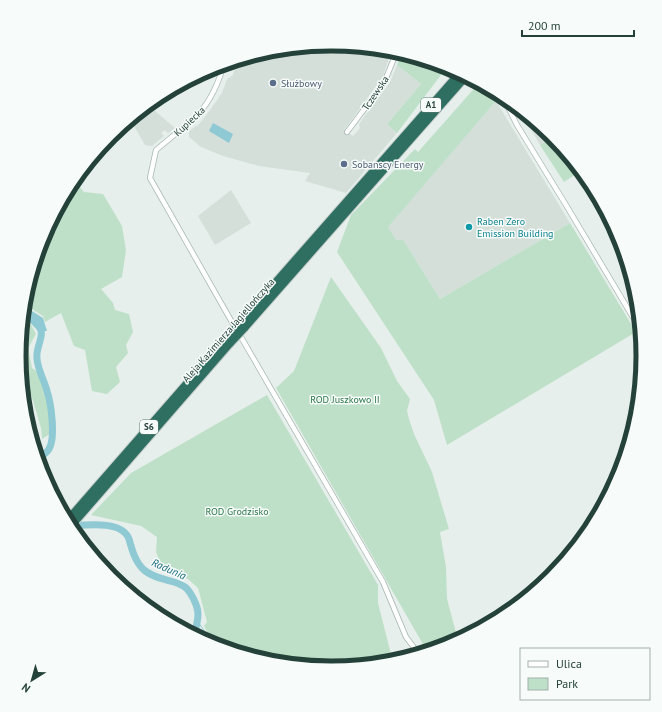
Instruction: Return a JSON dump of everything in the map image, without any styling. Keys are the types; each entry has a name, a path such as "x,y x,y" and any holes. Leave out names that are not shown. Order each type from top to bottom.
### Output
{"highway":[{"name":"A1","path":"400,145 456,78"},
{"name":"A1","path":"400,145 462,80"},
{"name":"Aleja Kazimierza Jagiellończyka","path":"73,517 229,340 240,325 400,145"}],"street":[{"name":"Tczewska","path":"347,132 381,87 395,58"},
{"name":"Kupiecka","path":"222,71 213,94 197,116 156,150 150,178 240,325"},
{"path":"509,108 517,125 633,318"},
{"path":"241,337 384,582 406,637 415,649"}],"shaded area":[{"path":"331,51 390,57 382,78 344,130 353,136 360,128 359,124 390,82 397,65 421,84 387,124 397,133 346,193 305,181 310,173 259,166 223,156 201,147 189,137 189,131 199,124 208,113 222,93 227,79 233,75 235,66 252,61 291,54"},
{"path":"496,101 570,223 440,299 404,241 396,241 387,227"},
{"path":"152,109 175,128 168,133 165,130 161,133 164,136 152,146 145,145 133,124"},
{"path":"528,124 547,140 540,145"},
{"path":"231,190 251,223 215,245 198,216"}],"green space":[{"path":"399,59 443,72 397,133 387,124 421,84 397,65"},
{"path":"475,87 494,99 496,101 388,227 396,240 404,241 440,299 570,223 634,329 635,333 447,445 434,400 337,252 351,215 415,149 418,152"},
{"path":"547,140 576,174 564,182 540,145"},
{"path":"78,185 84,192 103,194 122,226 126,250 122,277 101,289 113,303 115,310 129,314 133,332 126,345 128,353 116,367 120,382 107,394 92,391 85,350 74,346 61,313 45,322 43,316 30,308 36,277 57,221"},
{"name":"ROD Juszkowo II","path":"331,277 381,348 397,381 410,399 407,411 409,419 414,434 432,472 449,529 440,532 446,567 447,599 456,634 424,646 276,388 294,371"},
{"path":"28,321 36,334 28,348 32,368 41,374 48,393 53,432 42,439 41,428 31,394 29,394 26,356"},
{"name":"ROD Grodzisko","path":"267,395 378,585 378,603 391,655 331,661 291,658 252,651 209,636 204,626 207,622 198,588 188,579 161,564 156,552 157,537 141,526 91,515 131,473"}],"water":[{"path":"213,123 233,134 229,143 209,131"},
{"path":"30,310 43,318 47,331 38,331 29,321"}],"waterway":[{"name":"Radunia","path":"38,323 41,336 37,359 49,396 52,429 51,444 49,449 43,456"},
{"name":"Radunia","path":"77,526 111,526 125,533 129,539 136,559 146,572 162,579 174,582 185,587 190,592 198,611 195,630"},
{"path":"198,622 207,635"}],"place":[{"name":"Służbowy","path":"273,83"},
{"name":"Sobanscy Energy","path":"344,164"},
{"name":"Raben Zero Emission Building","path":"469,227"}]}
